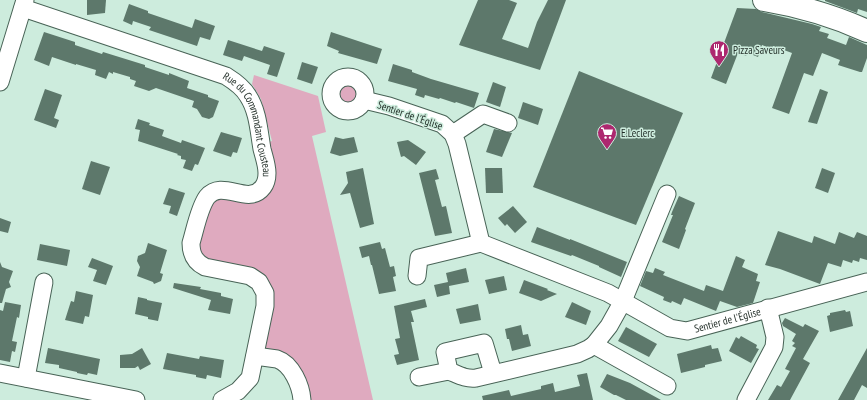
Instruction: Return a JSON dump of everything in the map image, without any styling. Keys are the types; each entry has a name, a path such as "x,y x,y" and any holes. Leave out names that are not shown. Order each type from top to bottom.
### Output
{"main road":[{"path":"764,0 820,13 867,31"}],"street":[{"path":"0,82 24,4"},
{"name":"Rue du Commandant Cousteau","path":"24,4 226,76 238,84 248,96 255,110 267,172 265,184 258,192 250,195 227,190 211,193 202,206 191,244 194,258 201,265 255,278 263,287 265,293 265,306 250,378 238,391 222,400"},
{"name":"Sentier de l'Église","path":"364,100 389,106 442,124 453,134 457,144 481,243 599,289 670,328 687,330 867,282"},
{"name":"Sentier de l'Église","path":"453,134 483,114 508,123"},
{"path":"419,377 449,370 463,377 469,378 493,374 577,354 594,345 609,326 623,301 667,194"},
{"path":"417,276 418,258 481,243"},
{"path":"26,378 44,282"},
{"name":"Sentier de l'Église","path":"746,400 774,347 775,337 768,308"},
{"path":"449,370 446,352 484,343 493,374"},
{"path":"594,345 667,386"},
{"path":"255,356 277,359 286,365 299,387 302,400"},
{"path":"0,373 136,400"}],"shaded area":[{"path":"254,75 318,96 326,132 312,136 373,400 306,400 261,349 271,297 202,260 197,247 212,202 218,197 263,196 266,143 272,141 261,99 252,84"},
{"path":"348,81 357,85 361,94 357,103 348,107 339,103 335,94 339,85"}],"building":[{"path":"87,0 106,0 105,13 87,15"},
{"path":"478,0 509,0 517,3 502,39 528,48 537,22 548,0 566,0 540,70 459,45"},
{"path":"825,0 867,0 867,12 858,9 857,13"},
{"path":"129,4 148,11 148,13 192,28 195,19 215,26 210,40 200,37 197,46 149,30 151,27 133,21 132,25 123,21"},
{"path":"737,8 756,9 762,12 821,27 819,31 829,34 827,38 846,45 849,37 867,45 867,58 862,72 838,65 840,60 822,53 813,76 804,73 789,114 772,108 792,53 773,46 772,49 762,45 758,57 748,53 746,56 738,53 726,84 711,78"},
{"path":"44,32 75,42 75,45 102,54 103,52 145,65 145,67 169,75 169,73 189,81 187,88 208,95 208,97 219,101 213,117 209,119 202,117 197,109 192,107 194,101 156,88 149,91 134,86 136,81 130,79 130,77 109,72 106,79 95,75 96,70 52,57 49,66 34,60"},
{"path":"331,32 382,49 377,64 338,53 339,51 327,46"},
{"path":"228,40 262,51 264,46 285,53 277,77 267,74 270,65 244,56 242,61 223,55"},
{"path":"302,62 318,67 312,84 297,79"},
{"path":"393,64 412,70 412,72 431,79 479,93 474,108 425,95 424,98 415,95 417,89 388,81"},
{"name":"E.Leclerc","path":"579,71 683,113 636,225 533,187"},
{"path":"493,82 506,87 500,107 486,102"},
{"path":"45,89 62,95 54,118 59,120 56,128 34,120"},
{"path":"820,89 828,92 817,124 808,122"},
{"path":"523,102 543,109 538,125 518,118"},
{"path":"138,119 150,123 149,125 164,130 162,136 181,143 182,140 205,148 198,165 195,164 192,171 183,168 186,160 181,159 181,156 177,155 178,154 138,141 140,130 135,129"},
{"path":"494,129 512,133 502,157 486,152"},
{"path":"221,132 242,138 237,153 233,152 231,157 213,151"},
{"path":"335,137 343,139 354,137 358,152 340,156 330,153"},
{"path":"408,140 426,152 416,165 404,156 401,157 397,142"},
{"path":"91,161 110,167 100,195 82,189"},
{"path":"363,168 374,224 360,228 350,193 340,195 348,183 346,172"},
{"path":"485,168 502,168 503,193 486,193"},
{"path":"822,168 835,173 828,193 815,188"},
{"path":"436,169 439,179 435,180 442,207 446,206 452,233 435,236 419,173"},
{"path":"169,188 185,193 177,216 169,213 171,206 163,204"},
{"path":"679,196 695,203 679,249 662,242"},
{"path":"513,206 527,222 515,233 507,224 505,226 498,218"},
{"path":"0,218 11,222 8,233 0,231"},
{"path":"537,227 627,262 621,277 572,255 571,256 531,242"},
{"path":"778,231 812,243 814,236 835,244 839,232 854,238 857,232 867,236 867,260 860,258 859,262 853,260 852,263 843,260 841,267 828,263 820,284 765,265"},
{"path":"380,242 382,249 385,248 390,267 394,266 396,276 393,277 396,291 379,294 369,256 362,258 359,247"},
{"path":"148,243 167,250 160,273 163,274 161,281 154,284 153,282 137,276 140,267 137,261 138,256 145,253"},
{"path":"40,244 70,250 67,266 37,260"},
{"path":"736,256 745,260 742,267 758,274 756,281 760,282 753,303 737,307 720,301 716,311 684,298 681,305 672,301 671,303 663,300 664,297 640,286 646,271 653,273 655,268 665,272 663,275 704,291 706,285 723,291"},
{"path":"92,258 113,266 106,285 93,281 97,270 88,267"},
{"path":"0,262 2,267 13,271 9,282 11,287 6,289 2,303 0,303"},
{"path":"466,268 469,282 449,286 450,294 437,297 434,285 448,282 446,273"},
{"path":"504,276 507,290 489,294 485,280"},
{"path":"524,280 557,294 541,301 519,293"},
{"path":"174,283 201,287 200,289 221,293 221,296 233,299 230,314 208,310 211,300 173,288"},
{"path":"76,291 93,295 89,317 85,316 83,324 65,320 71,301 74,302"},
{"path":"138,297 162,303 158,321 135,314"},
{"path":"425,299 427,307 411,311 414,322 411,322 419,360 397,365 394,355 399,354 395,339 400,338 394,306"},
{"path":"5,302 21,305 19,318 17,317 12,341 17,342 15,352 12,351 10,362 0,360 0,310 3,311"},
{"path":"572,302 591,311 586,325 565,317"},
{"path":"478,304 481,320 460,324 456,309"},
{"path":"845,310 846,312 850,311 853,326 830,332 827,316 830,315 830,313"},
{"path":"785,318 803,327 805,324 819,331 803,359 810,363 790,400 768,400 777,385 781,387 790,371 785,369 796,348 792,346 795,343 792,341 796,334 783,326 782,323"},
{"path":"521,325 523,335 528,334 531,346 512,351 505,329"},
{"path":"626,327 657,344 649,357 618,341"},
{"path":"741,336 757,345 756,348 759,349 751,363 729,351 736,337 739,339"},
{"path":"711,345 712,349 718,348 722,361 681,373 677,354"},
{"path":"48,348 100,359 97,375 77,373 59,368 59,365 45,363"},
{"path":"142,348 151,364 140,370 138,366 135,368 120,368 120,355 132,354"},
{"path":"867,348 867,388 862,385 854,400 838,400"},
{"path":"167,353 199,359 200,356 224,360 221,378 207,375 206,379 196,377 196,375 163,369"},
{"path":"587,373 593,400 483,400 482,396 509,390 511,396 541,389 541,386 553,383 555,392 580,386 577,375"},
{"path":"607,374 630,383 661,400 626,400 614,395 600,387"}],"place":[{"name":"Pizza Saveurs","path":"719,67"},
{"name":"E.Leclerc","path":"607,150"}]}
